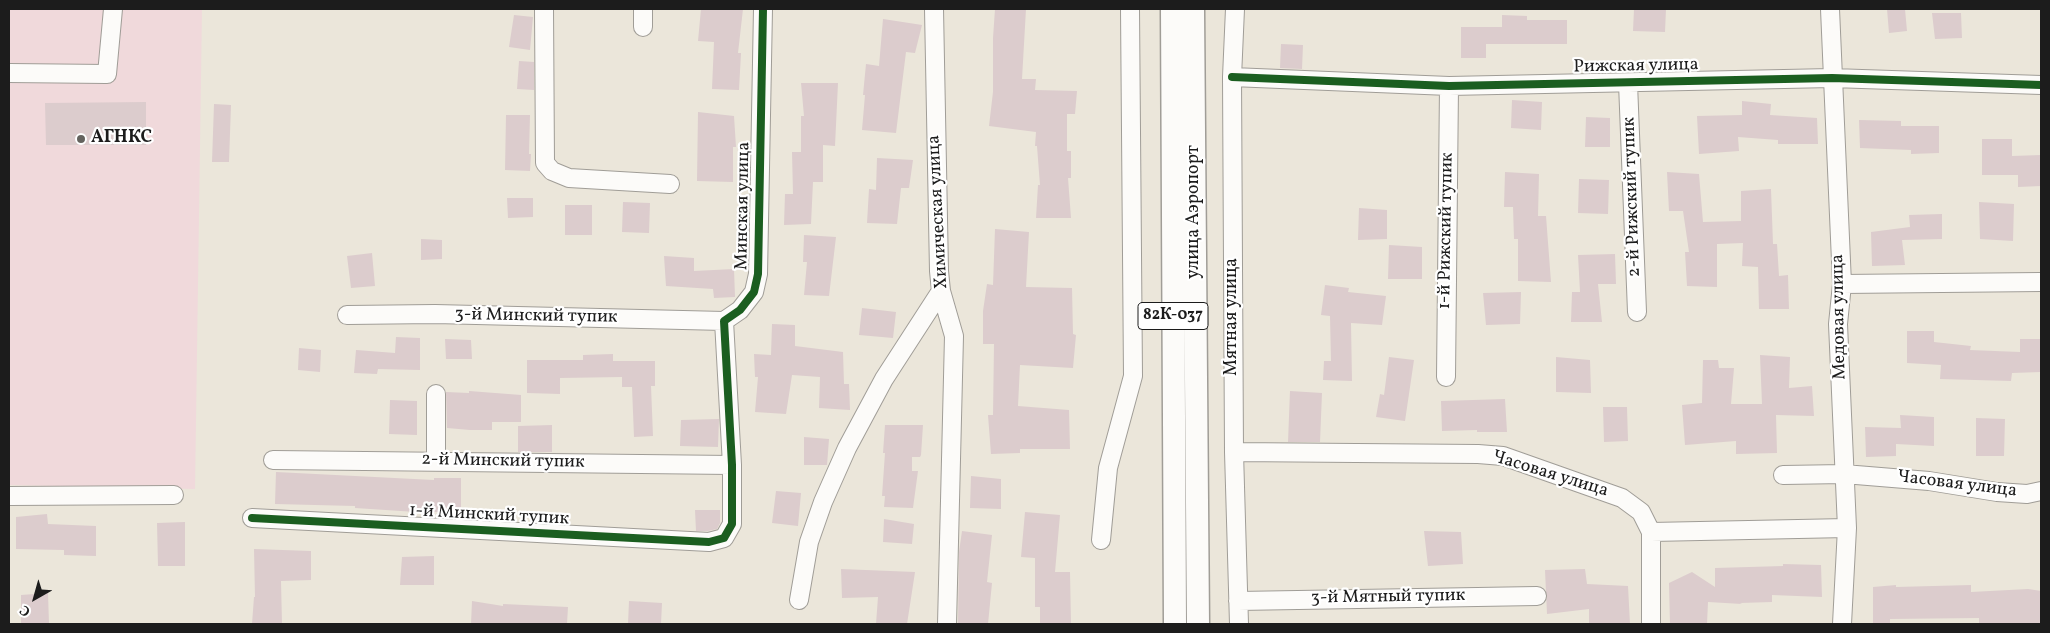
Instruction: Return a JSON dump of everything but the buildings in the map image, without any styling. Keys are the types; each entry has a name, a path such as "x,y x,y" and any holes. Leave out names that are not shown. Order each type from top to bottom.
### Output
{"main road":[{"name":"улица Аэропорт","path":"1172,9 1175,624"},
{"name":"улица Аэропорт","path":"1193,9 1198,624"}],"street":[{"path":"9,73 107,74 114,9"},
{"path":"544,9 545,163 552,171 569,178 670,184"},
{"path":"643,9 643,27"},
{"name":"Минская улица","path":"724,322 740,310 754,292 758,274 762,9"},
{"name":"Химическая улица","path":"934,9 939,271 941,291 954,336 947,624"},
{"path":"1101,540 1108,468 1133,376 1130,9"},
{"name":"Мятная улица","path":"1235,9 1232,77 1234,452 1239,624"},
{"name":"Медовая улица","path":"1830,9 1842,284 1838,324 1848,528 1842,624"},
{"name":"Рижская улица","path":"1232,77 1449,86 1832,78 2041,85"},
{"name":"2-й Рижский тупик","path":"1628,83 1638,312"},
{"name":"1-й Рижский тупик","path":"1446,377 1449,86"},
{"path":"1842,284 2041,282"},
{"path":"799,600 809,542 823,502 847,448 884,379 941,291"},
{"name":"3-й Минский тупик","path":"347,315 435,314 724,322"},
{"path":"724,322 732,465"},
{"path":"436,394 436,462"},
{"name":"Часовая улица","path":"1234,452 1478,454 1502,456 1622,498 1641,512 1651,532"},
{"name":"2-й Минский тупик","path":"273,460 732,465"},
{"name":"1-й Минский тупик","path":"252,518 709,542 724,538 732,524 732,465"},
{"name":"Часовая улица","path":"1783,475 1844,474 1911,479 1998,492 2026,494 2041,491"},
{"path":"9,496 174,495"},
{"path":"1651,624 1651,532 1848,528"},
{"name":"3-й Мятный тупик","path":"1238,601 1537,596"}],"shaded area":[{"path":"9,9 202,9 195,489 9,485"}],"cycle path":[{"path":"252,518 709,542 724,538 732,524 732,465 724,321 740,310 754,292 758,274 763,9"},
{"path":"1232,77 1449,86 1832,78 2041,85"}],"place":[{"name":"АГНКС","path":"81,139"}]}
